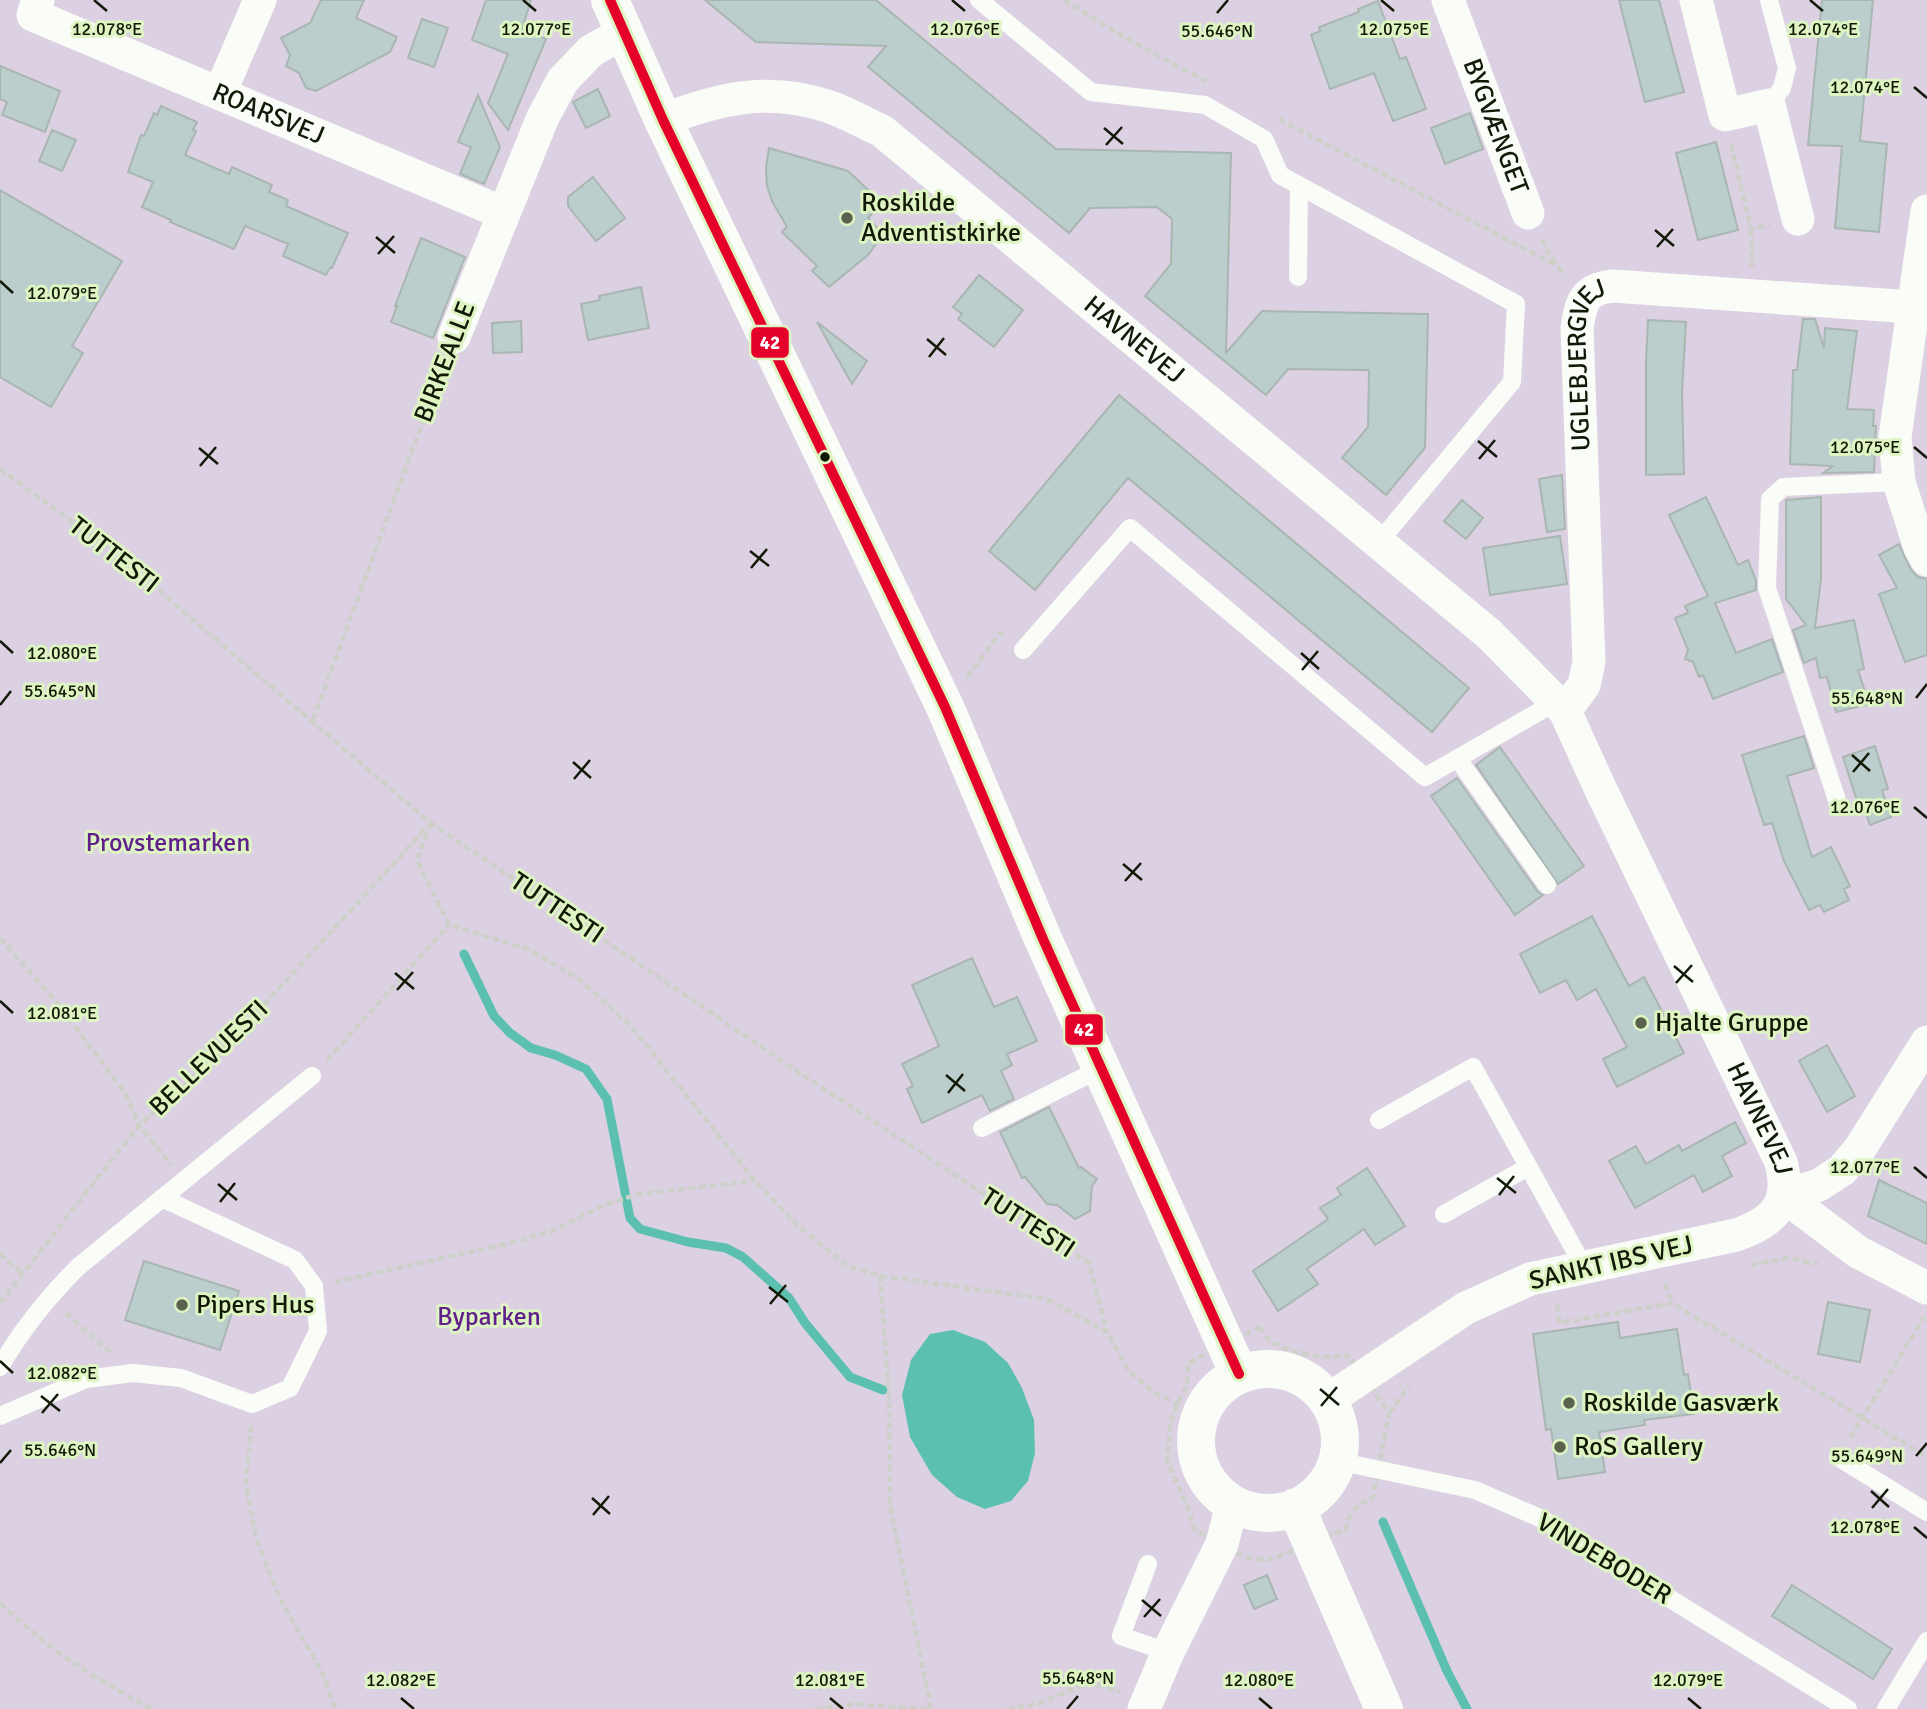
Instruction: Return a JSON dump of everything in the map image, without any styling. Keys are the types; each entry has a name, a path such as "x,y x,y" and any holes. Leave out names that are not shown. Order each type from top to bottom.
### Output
{"main road":[{"path":"617,17 663,120 945,707 1043,939 1239,1374"},
{"path":"1264,1368 1288,1371 1311,1382 1328,1400 1337,1419 1340,1440 1337,1461 1328,1480 1315,1496 1296,1507 1275,1513 1253,1511 1232,1504 1216,1492 1204,1475 1197,1456 1196,1436 1188,1410 1239,1374 1264,1368"},
{"path":"1296,1507 1384,1709"}],"street":[{"path":"220,93 260,0"},
{"name":"BYGVÆNGET","path":"1448,0 1528,212"},
{"path":"1696,0 1725,115 1769,105 1798,219"},
{"name":"ROARSVEJ","path":"36,7 220,93 503,213"},
{"name":"BIRKEALLE","path":"454,337 543,117 563,80 591,51 617,17"},
{"name":"HAVNEVEJ","path":"663,120 703,104 736,97 779,95 828,106 882,131 1489,634 1561,706 1781,1162 1785,1177 1784,1196 1858,1252 1923,1307"},
{"path":"1927,211 1895,437 1899,482 1920,548 1927,560"},
{"name":"UGLEBJERGVEJ","path":"1561,706 1584,685 1589,662 1577,328 1580,311 1588,293 1613,286 1912,307"},
{"path":"1784,1196 1819,1185 1842,1170 1859,1150 1927,1042"},
{"name":"SANKT IBS VEJ","path":"1328,1400 1355,1366 1466,1308 1530,1279 1736,1235 1756,1228 1772,1217 1784,1196"},
{"path":"1146,1705 1168,1652 1236,1551 1232,1504"}],"lane":[{"path":"979,0 1091,92 1205,105 1264,139 1280,174 1516,304 1512,382 1379,542"},
{"path":"1769,0 1787,68 1782,88 1769,105"},
{"path":"1298,278 1299,186"},
{"path":"1839,806 1767,588 1770,499 1783,487 1899,482"},
{"path":"1023,650 1130,527 1425,777 1561,706"},
{"path":"1458,759 1546,885"},
{"path":"1379,1120 1473,1067 1584,1267"},
{"path":"982,1128 1102,1068"},
{"path":"0,1367 18,1336 49,1297 106,1242 312,1076"},
{"path":"1444,1214 1528,1167"},
{"path":"0,1416 86,1379 133,1373 181,1378 253,1404 290,1388 318,1331 314,1286 295,1260 162,1198"},
{"path":"1838,1457 1927,1512"},
{"name":"VINDEBODER","path":"1337,1461 1475,1490 1540,1518 1848,1709"},
{"path":"1148,1564 1121,1636 1168,1652"},
{"path":"1886,1709 1927,1641"}],"path":[{"path":"1064,0 1129,40 1215,85"},
{"path":"1725,115 1751,229 1798,219"},
{"path":"1276,118 1557,266 1588,293"},
{"name":"BIRKEALLE","path":"313,720 454,337"},
{"name":"TUTTESTI","path":"0,469 114,552 431,823 806,1077 1089,1263 1107,1332 1129,1371 1153,1392 1188,1410"},
{"path":"945,707 1000,633 1023,650"},
{"path":"431,823 417,860 449,925 530,950 579,979 631,1026 755,1181 798,1226 848,1266 880,1276 1047,1299 1107,1332"},
{"name":"BELLEVUESTI","path":"0,1303 139,1125 214,1059 431,823"},
{"path":"312,1076 347,1041 449,925"},
{"path":"0,937 54,999 126,1094 139,1125 178,1176 162,1198"},
{"path":"314,1286 506,1244 552,1231 607,1204 638,1194 755,1181"},
{"path":"0,1254 22,1273"},
{"path":"1740,1268 1789,1258 1813,1261 1826,1267"},
{"path":"815,1709 852,1704 929,1709 890,1505 889,1397 880,1276"},
{"path":"1652,1286 1678,1280"},
{"path":"1665,1283 1672,1303 1927,1457"},
{"path":"49,1297 133,1373"},
{"path":"1570,1303 1557,1305 1560,1324 1672,1303"},
{"path":"1838,1457 1923,1307"},
{"path":"1355,1366 1389,1413"},
{"path":"1373,1498 1389,1413 1412,1383"},
{"path":"253,1404 246,1486 256,1538 279,1597 323,1674 335,1709"},
{"path":"1188,1410 1170,1427 1167,1461 1189,1510 1194,1529 1236,1551"},
{"path":"0,1603 27,1629 108,1686 153,1709"},
{"path":"1007,1709 1037,1704 1088,1683 1146,1705"}],"green space":[{"path":"0,0 1927,0 1927,1709 0,1709"}],"water":[{"path":"953,1330 985,1342 1008,1363 1022,1388 1034,1420 1035,1453 1028,1481 1011,1501 985,1509 957,1497 932,1475 910,1437 902,1395 911,1360 930,1334"}],"building":[{"path":"321,0 364,0 356,18 397,37 390,52 316,91 306,88 299,73 286,66 290,55 281,38 310,23"},
{"path":"486,0 531,0 522,29 546,39 508,130 488,103 508,54 472,40"},
{"path":"705,0 876,0 1056,149 1231,153 1226,353 1262,311 1428,314 1425,448 1386,495 1342,458 1368,427 1369,370 1288,369 1266,395 1145,296 1171,264 1172,219 1157,207 1090,208 1069,233 868,67 886,46 756,42"},
{"path":"1619,0 1659,0 1684,92 1645,102"},
{"path":"1822,0 1873,0 1860,141 1887,144 1879,232 1835,228 1842,146 1808,145"},
{"path":"1378,1 1400,59 1406,57 1426,109 1393,121 1374,73 1330,89 1311,35 1320,31 1319,27 1359,12 1358,9"},
{"path":"422,19 448,28 434,67 408,58"},
{"path":"0,66 60,91 45,132 2,115 7,102 0,99"},
{"path":"598,89 610,116 586,128 573,102"},
{"path":"478,95 500,147 484,184 460,174 471,147 458,142"},
{"path":"161,106 197,122 193,130 196,131 185,155 229,174 232,167 272,185 269,192 288,200 286,206 348,233 326,275 283,256 288,244 245,226 234,249 142,207 153,182 128,172 141,135 144,136 154,113 157,115"},
{"path":"1470,113 1483,149 1445,164 1431,128"},
{"path":"52,130 76,140 62,171 39,161"},
{"path":"1716,142 1738,230 1698,240 1676,153"},
{"name":"Roskilde Adventistkirke","path":"769,148 848,171 882,203 868,218 883,234 868,255 829,287 812,271 817,266 782,232 787,227 767,186"},
{"path":"593,177 625,218 596,241 568,206 568,197"},
{"path":"0,190 122,261 72,346 83,353 51,407 0,377"},
{"path":"421,238 465,257 433,338 391,322"},
{"path":"979,275 1023,310 994,347 958,319 962,314 953,307"},
{"path":"641,287 649,328 588,340 581,304 600,300 599,296"},
{"path":"1803,319 1815,319 1824,348 1825,328 1857,331 1847,409 1874,410 1874,472 1823,473 1833,466 1790,464 1793,370 1797,370"},
{"path":"1648,320 1686,322 1682,392 1684,474 1646,475"},
{"path":"521,321 522,352 493,353 492,323"},
{"path":"817,322 867,361 852,384"},
{"path":"1119,395 1469,688 1432,732 1128,478 1035,590 989,551"},
{"path":"1562,475 1565,529 1547,532 1539,479"},
{"path":"1706,497 1738,565 1748,560 1756,581 1756,590 1715,603 1736,653 1772,639 1783,672 1713,699 1703,675 1699,677 1693,662 1685,659 1688,650 1675,618 1688,613 1685,606 1708,596 1669,515"},
{"path":"1821,497 1821,579 1815,628 1854,620 1864,669 1858,670 1869,704 1836,712 1827,677 1820,678 1816,658 1804,663 1793,630 1806,625 1786,599 1786,500"},
{"path":"1462,500 1483,518 1466,539 1444,521"},
{"path":"1560,536 1567,584 1490,595 1483,548"},
{"path":"1899,544 1911,570 1918,577 1927,579 1927,655 1905,662 1879,594 1897,588 1879,555"},
{"path":"1804,736 1814,768 1787,776 1812,857 1831,847 1850,886 1844,889 1849,900 1824,912 1820,905 1809,910 1784,861 1772,823 1764,825 1742,755"},
{"path":"1875,746 1888,789 1882,790 1891,817 1870,825 1861,799 1857,801 1843,757"},
{"path":"1500,747 1584,866 1558,884 1476,765"},
{"path":"1457,778 1538,892 1543,895 1515,915 1431,796"},
{"path":"1592,916 1629,986 1644,977 1684,1053 1617,1087 1603,1059 1627,1047 1596,989 1577,1000 1566,980 1540,993 1520,954"},
{"path":"972,958 994,1007 1017,997 1037,1041 1007,1054 1012,1065 1001,1071 1014,1099 990,1111 982,1095 922,1123 907,1089 913,1086 902,1064 939,1046 912,985"},
{"path":"1827,1045 1855,1096 1827,1112 1799,1061"},
{"path":"1049,1107 1079,1168 1097,1179 1092,1186 1090,1211 1075,1219 1057,1205 1047,1204 1025,1177 1022,1178 1000,1132"},
{"path":"1735,1122 1746,1143 1722,1156 1732,1176 1703,1192 1694,1175 1635,1208 1609,1161 1636,1146 1646,1164 1679,1145 1682,1151"},
{"path":"1367,1168 1405,1226 1375,1245 1364,1229 1307,1269 1318,1284 1278,1311 1253,1271 1328,1219 1320,1208 1341,1195 1337,1188"},
{"path":"1879,1180 1927,1203 1927,1244 1868,1216"},
{"name":"Pipers Hus","path":"144,1261 239,1291 220,1350 125,1320"},
{"path":"1828,1302 1870,1310 1860,1362 1818,1354"},
{"name":"Roskilde Gasværk","path":"1618,1322 1620,1338 1677,1329 1684,1375 1688,1374 1694,1414 1644,1420 1645,1425 1599,1432 1605,1472 1558,1479 1551,1429 1546,1430 1533,1334"},
{"path":"1267,1575 1277,1599 1254,1609 1244,1585"},
{"path":"1792,1585 1892,1649 1873,1679 1772,1616"}],"waterway":[{"path":"464,954 494,1016 510,1033 531,1048 586,1069 607,1099 630,1218 640,1229 688,1242 726,1248 743,1257 789,1298 805,1323 850,1377 883,1390"},
{"path":"1383,1522 1447,1671 1467,1709"}],"transit line":[{"name":"42","path":"610,0 663,120 945,707 1043,939 1239,1374"}],"place":[{"name":"Roskilde Adventistkirke","path":"847,218"},
{"name":"Hjalte Gruppe","path":"1641,1023"},
{"name":"Pipers Hus","path":"182,1305"},
{"name":"Roskilde Gasværk","path":"1569,1403"},
{"name":"RoS Gallery","path":"1560,1447"}],"park label":[{"name":"Provstemarken","path":"168,843"},
{"name":"Byparken","path":"489,1317"}]}
